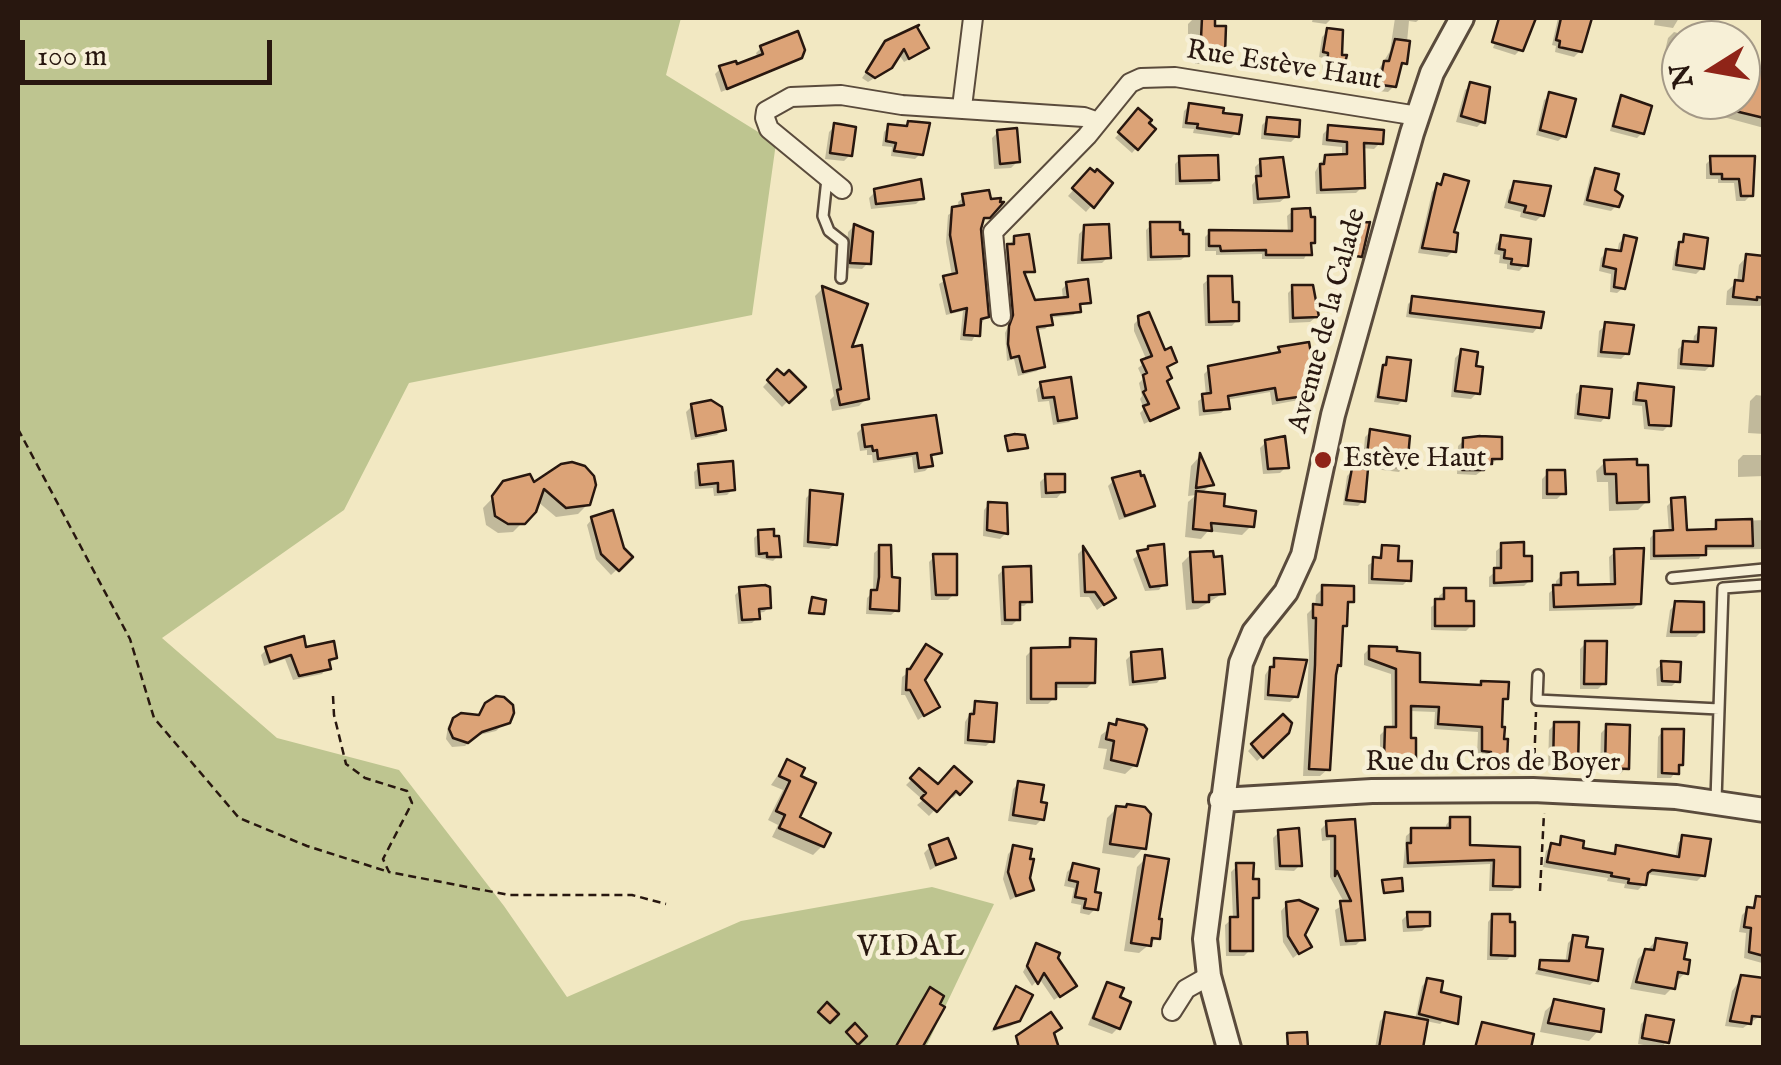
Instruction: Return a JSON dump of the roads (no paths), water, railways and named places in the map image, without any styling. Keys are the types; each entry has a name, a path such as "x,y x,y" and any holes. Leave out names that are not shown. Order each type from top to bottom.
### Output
{"street":[{"path":"962,107 973,18"},
{"name":"Avenue de la Calade","path":"1229,1048 1208,976 1205,939 1242,663 1254,632 1286,592 1303,554 1333,414 1418,116 1432,73 1462,18"},
{"name":"Rue Estève Haut","path":"1001,316 993,232 1130,83 1154,76 1418,116"},
{"path":"835,183 768,130 766,111 791,97 840,95 902,105 1084,117 1098,122"},
{"name":"Rue du Cros de Boyer","path":"1221,800 1372,791 1538,791 1676,797 1764,810"},
{"path":"1172,1011 1186,989 1208,976"}],"lane":[{"path":"835,183 823,216 829,231 843,242 841,278"},
{"path":"1672,578 1764,569"},
{"path":"1716,802 1723,573"},
{"path":"1723,588 1764,585"},
{"path":"1538,675 1537,700 1718,709"}],"place":[{"name":"Estève Haut","path":"1323,460"}],"district":[{"name":"VIDAL","path":"912,949"}]}
